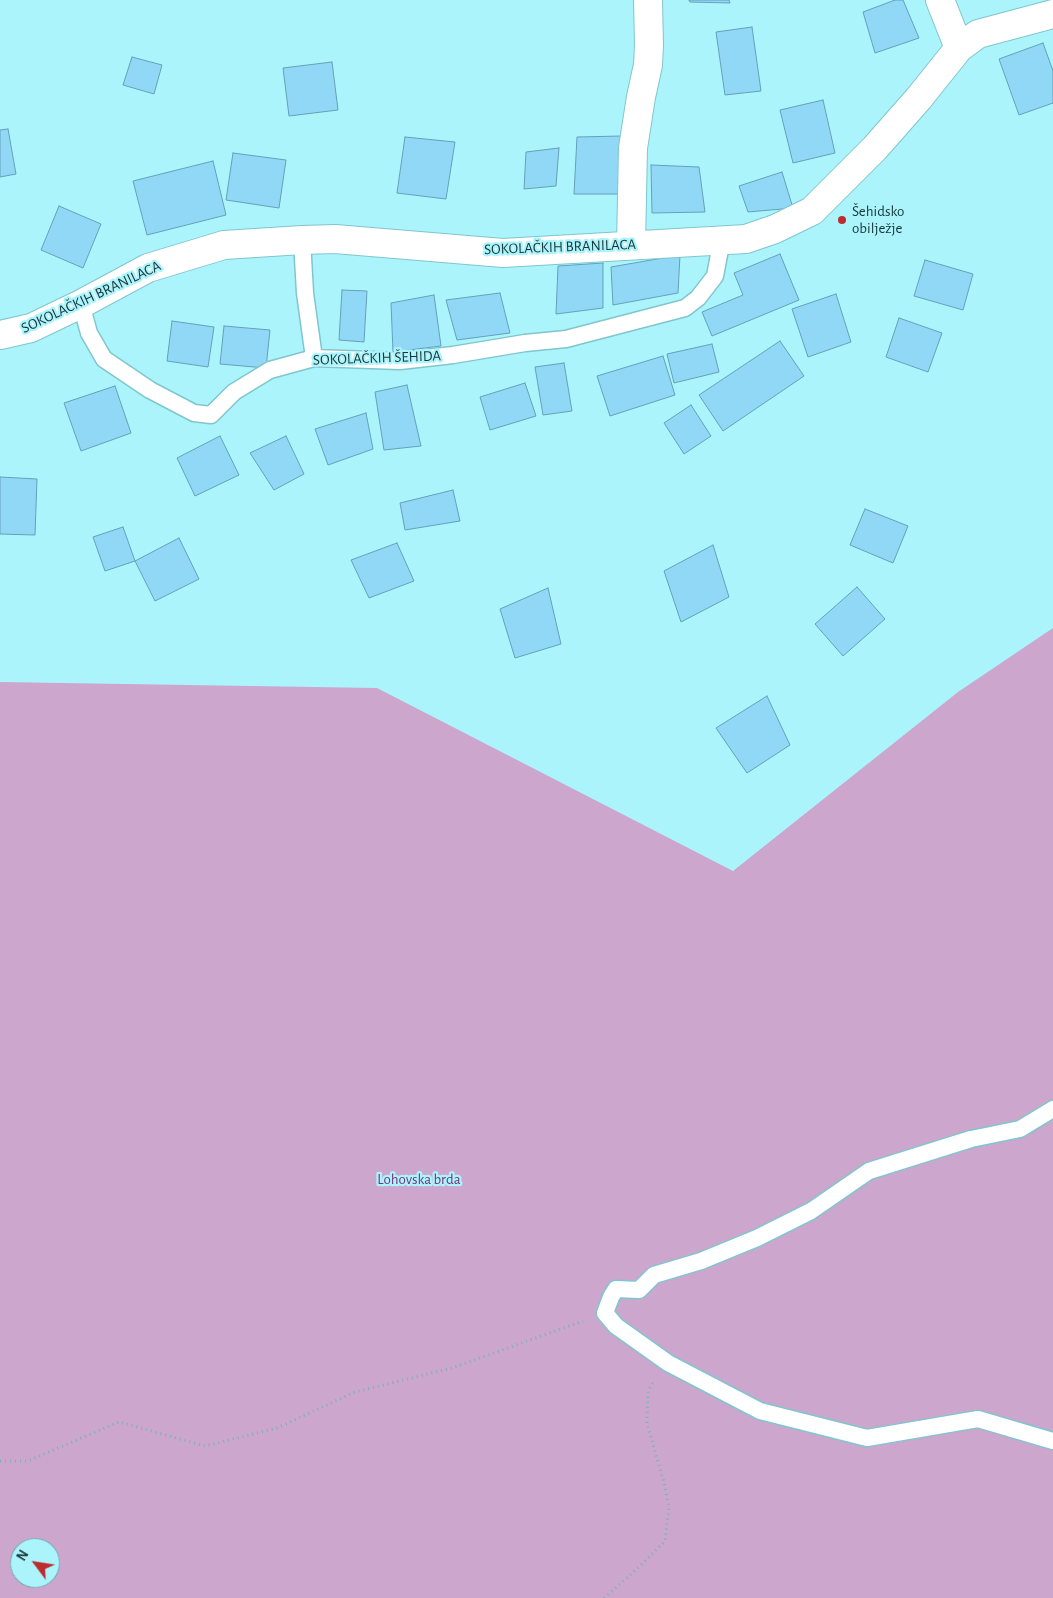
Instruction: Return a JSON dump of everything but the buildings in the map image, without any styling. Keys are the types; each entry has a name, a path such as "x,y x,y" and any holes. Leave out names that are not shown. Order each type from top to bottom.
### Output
{"street":[{"path":"631,245 632,148 640,97 648,65 648,0"},
{"path":"940,0 959,48"},
{"name":"SOKOLAČKIH BRANILACA","path":"0,335 31,328 148,268 224,245 335,239 503,253 746,238 775,229 812,211 875,148 919,98 959,48 978,34 1053,14"},
{"path":"0,314 31,328"}],"lane":[{"name":"SOKOLAČKIH ŠEHIDA","path":"81,304 89,333 104,359 150,390 194,413 211,415 234,392 270,370 314,358 400,361 453,356 525,343 566,339 685,308 698,298 715,276 722,239"},
{"path":"302,240 305,293 314,358"},
{"path":"1053,1109 1020,1128 970,1139 869,1171 812,1211 757,1238 700,1261 654,1274 640,1290 616,1289 605,1313 616,1326 668,1363 760,1411 867,1438 978,1419 1053,1441"}],"path":[{"path":"0,1461 28,1461 119,1422 205,1446 277,1428 355,1392 452,1368 605,1313"},
{"path":"604,1598 665,1541 668,1507 663,1479 647,1424 648,1391 668,1363"}],"green space":[{"name":"Lohovska brda","path":"1053,628 1053,1598 0,1598 0,682 377,688 733,871 958,692"}],"place":[{"name":"Šehidsko obilježje","path":"842,220"}]}
